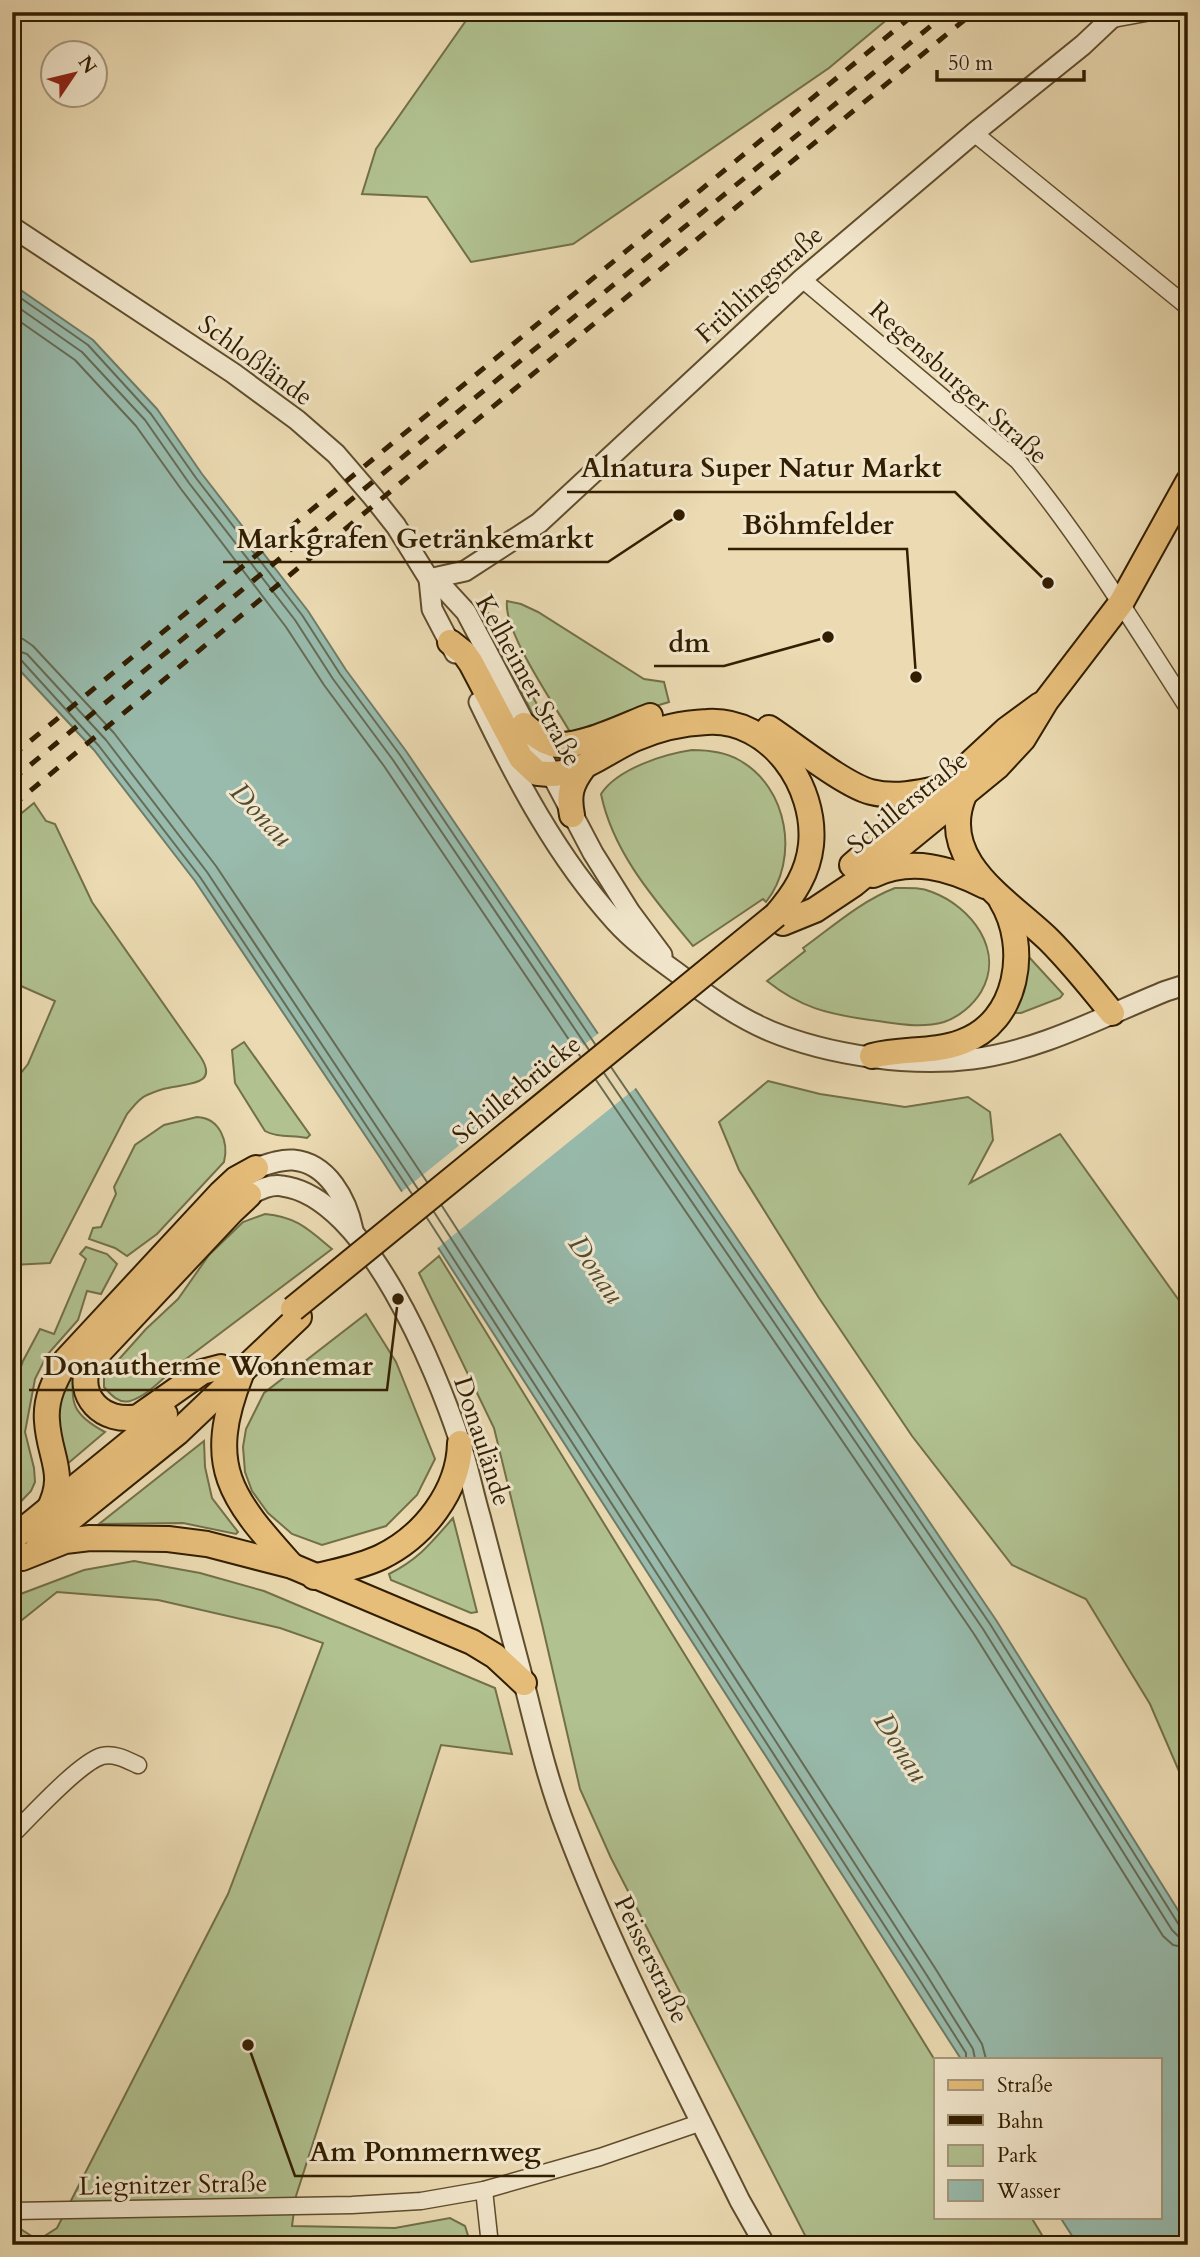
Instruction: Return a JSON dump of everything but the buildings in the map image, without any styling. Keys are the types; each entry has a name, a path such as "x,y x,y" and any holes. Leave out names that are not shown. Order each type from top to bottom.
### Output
{"main road":[{"name":"Schillerstraße","path":"780,919 815,910 854,884 953,791 1021,718 1046,701 1121,603 1188,482"},
{"path":"450,642 464,653 471,663 528,768 537,774 564,774 583,768 632,740 671,727 690,724 730,724 757,734 772,745 794,775 809,811 811,827 810,853 802,879 780,919"},
{"path":"524,725 540,739 552,744 568,743 579,742 654,715 686,708 711,708 739,713 770,728 848,781 871,792 907,796 953,791 963,850 1010,920 1017,949 1010,992 999,1015 965,1041 947,1047 894,1050 872,1056"},
{"path":"572,815 570,787 583,768"},
{"name":"Schillerstraße","path":"780,919 953,791"},
{"path":"854,884 891,868 920,864 962,875 993,892 1037,929 1062,953 1112,1013"},
{"name":"Schillerbrücke","path":"232,1368 780,919"},
{"path":"16,1554 57,1495 58,1480 47,1422 47,1403 50,1389 66,1360 221,1193 236,1179 256,1168"},
{"path":"232,1368 202,1371 138,1417 126,1420 98,1408 89,1399 84,1385 84,1374 90,1362 249,1195"},
{"path":"48,1511 232,1368"},
{"path":"16,1554 177,1433 232,1368"},
{"path":"232,1368 234,1392 223,1442 224,1466 246,1512 292,1566"},
{"path":"314,1577 383,1557 419,1531 442,1502 451,1485 457,1472 460,1443"},
{"path":"16,1554 65,1541 90,1538 168,1539 207,1544 292,1566 472,1642 495,1656 524,1683"}],"street":[{"path":"1115,16 1151,12"},
{"name":"Frühlingstraße","path":"429,579 465,571 539,523 802,279 1115,16"},
{"path":"974,132 1188,307"},
{"name":"Schloßlände","path":"12,227 233,373 297,420 335,454 373,497 396,526 429,579"},
{"name":"Regensburger Straße","path":"802,279 1018,461 1064,519 1188,708"},
{"path":"429,579 432,609 529,801 569,863 615,922 644,949 727,1008 770,1031 818,1046 900,1060 971,1059 1022,1048 1188,985"},
{"name":"Kelheimer Straße","path":"429,579 443,587 466,612 611,884 673,970"},
{"path":"256,1168 274,1162 294,1160 318,1170 341,1193 354,1231"},
{"path":"249,1195 273,1186 295,1190 323,1204 354,1231"},
{"name":"Donaulände","path":"354,1231 411,1323 431,1365 460,1443 524,1683"},
{"name":"Peisserstraße","path":"524,1683 541,1752 564,1824 595,1903 765,2245"},
{"path":"12,1835 80,1770 101,1756 117,1755 138,1765"},
{"name":"Liegnitzer Straße","path":"12,2211 352,2206 421,2201 484,2190 600,2157 702,2122"},
{"path":"484,2190 490,2245"}],"green space":[{"path":"472,12 896,12 829,68 573,244 471,262 427,197 362,194 376,149"},
{"path":"507,601 538,612 644,679 664,682 669,702 570,732 521,648 508,614"},
{"path":"484,610 492,616 503,645 553,732 548,731 535,718 482,620 479,613"},
{"path":"692,750 728,755 756,772 778,805 784,825 785,845 777,885 766,902 763,899 693,946 650,893 625,856 607,816 601,794 608,785 629,770 655,759"},
{"path":"34,803 46,821 55,824 92,902 200,1056 206,1073 204,1078 192,1084 160,1090 139,1100 127,1114 50,1263 13,1265 12,1093 17,1078 28,1064 55,1001 12,982 12,821"},
{"path":"895,888 923,889 947,899 960,908 981,932 989,961 987,977 978,997 960,1014 944,1022 925,1025 855,1018 803,1004 767,981 805,951 803,948 847,915"},
{"path":"1028,956 1063,994 1060,998 1021,1013 1009,1013"},
{"path":"244,1042 310,1135 307,1138 280,1136 265,1131 235,1083 232,1050"},
{"path":"768,1081 820,1094 905,1107 968,1097 990,1112 993,1140 970,1183 1060,1134 1188,1313 1188,1792 1150,1704 1086,1599 1012,1565 912,1436 819,1298 739,1170 719,1122"},
{"path":"197,1117 212,1122 221,1132 225,1147 224,1162 157,1234 127,1256 115,1248 89,1239 93,1228 101,1227 116,1194 114,1187 135,1145 164,1125"},
{"path":"265,1214 294,1221 332,1249 182,1362 144,1394 126,1402 112,1396 104,1387 104,1376 146,1329 178,1299 209,1255 243,1222"},
{"path":"86,1247 107,1254 117,1264 101,1294 87,1291 78,1320 47,1355 35,1379 25,1432 35,1482 31,1491 12,1511 12,1393 23,1361 40,1329 54,1334 86,1259 80,1254"},
{"path":"439,1256 934,2059 934,2218 1032,2218 1048,2245 810,2245 611,1858 580,1789 494,1428 419,1273"},
{"path":"366,1314 396,1362 435,1459 417,1495 386,1526 322,1545 292,1534 268,1513 252,1491 245,1472 243,1447 246,1429 264,1393"},
{"path":"70,1367 75,1370 73,1392 76,1408 87,1420 105,1432 66,1465 57,1436 59,1389"},
{"path":"204,1441 205,1467 212,1498 238,1532 236,1534 183,1523 99,1524"},
{"path":"453,1518 477,1612 471,1613 391,1580 389,1574 417,1556"},
{"path":"134,1561 200,1573 264,1591 495,1688 512,1754 441,1745 296,2196 292,2226 395,2228 450,2218 465,2226 471,2245 12,2245 12,2229 22,2230 38,2240 57,2228 228,1894 323,1643 280,1628 158,1600 57,1592 12,1628 12,1600 18,1595 84,1570"}],"water":[{"name":"Donau","path":"12,284 93,340 157,409 202,474 308,611 996,1620 1188,1926 1188,2245 1078,2245 1061,2218 1162,2218 1162,2058 960,2058 381,1159 195,881 94,750 12,662"}],"pier":[{"path":"600,1032 637,1087 435,1250 399,1194"}],"railway":[{"path":"12,756 917,12"},
{"path":"12,780 948,12"},
{"path":"12,806 974,12"}],"place":[{"name":"Markgrafen Getränkemarkt","path":"679,515"},
{"name":"Alnatura Super Natur Markt","path":"1048,583"},
{"name":"dm","path":"828,637"},
{"name":"Böhmfelder","path":"916,677"},
{"name":"Donautherme Wonnemar","path":"398,1299"},
{"name":"Am Pommernweg","path":"248,2045"}]}
